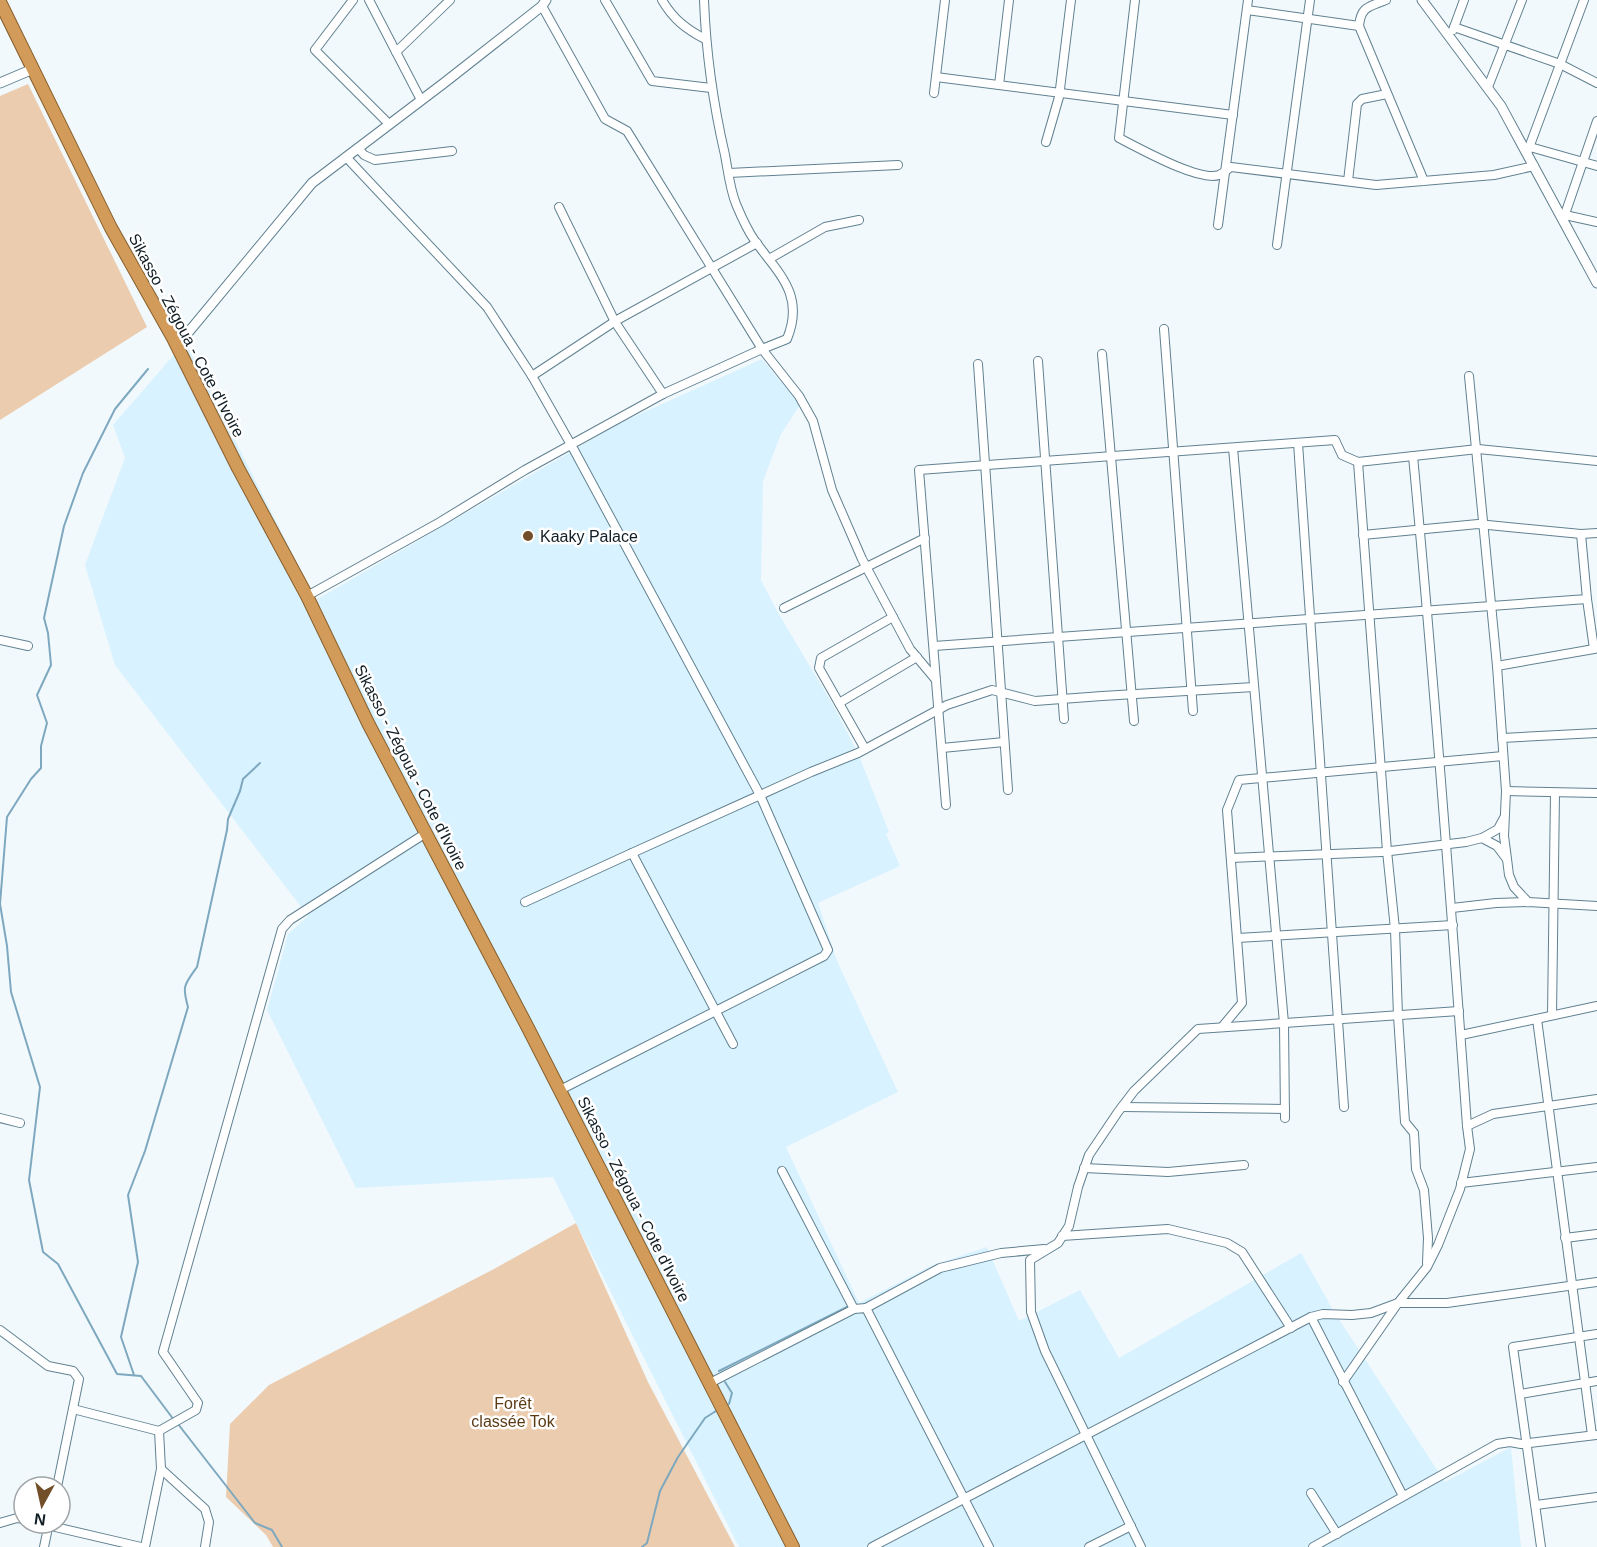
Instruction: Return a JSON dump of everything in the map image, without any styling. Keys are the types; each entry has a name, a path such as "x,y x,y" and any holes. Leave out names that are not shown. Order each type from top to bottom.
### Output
{"highway":[{"name":"Sikasso - Zégoua - Cote d'Ivoire","path":"0,2 111,228 177,346 238,468 307,596 368,723 560,1090 793,1547"}],"street":[{"path":"353,0 315,50 389,124"},
{"path":"369,0 421,100"},
{"path":"396,52 450,0"},
{"path":"605,0 652,81 711,88"},
{"path":"663,0 679,23 705,39"},
{"path":"307,596 440,522 525,470 663,394 787,339 792,325 793,304 782,277 757,243 735,202 711,88 705,39 704,0"},
{"path":"934,93 945,0"},
{"path":"999,86 1009,0"},
{"path":"1047,142 1060,93 1071,0"},
{"path":"1135,0 1119,138 1191,172 1208,176 1220,175 1231,167 1376,185 1494,175 1534,166"},
{"path":"1218,225 1248,0"},
{"path":"1277,245 1310,0"},
{"path":"1386,0 1367,8 1360,15 1359,26 1424,181"},
{"path":"1422,0 1452,32 1501,106 1528,150 1534,166 1597,283"},
{"path":"1452,32 1464,0"},
{"path":"1488,87 1522,0"},
{"path":"1528,150 1584,0"},
{"path":"177,346 312,183 544,3 605,119 627,131 762,350 799,396 813,421 832,490 866,567 910,649 936,680"},
{"path":"1247,10 1359,26"},
{"path":"1452,32 1504,45 1560,64 1597,83"},
{"path":"0,83 33,69"},
{"path":"936,78 1233,115"},
{"path":"1348,181 1357,105 1362,99 1388,94"},
{"path":"1564,218 1597,121"},
{"path":"358,148 364,155 375,160 452,151"},
{"path":"1528,150 1597,166"},
{"path":"346,157 487,307 532,376 760,795 828,950 824,956 560,1090"},
{"path":"729,173 898,165"},
{"path":"560,207 615,322 663,394"},
{"path":"1564,218 1597,222"},
{"path":"769,259 825,227 859,220"},
{"path":"532,376 615,322 757,243"},
{"path":"1164,329 1193,711"},
{"path":"1102,354 1134,721"},
{"path":"1038,361 1064,719"},
{"path":"978,364 1008,790"},
{"path":"1469,376 1497,666 1506,791 1504,836 1509,875 1514,887 1528,902"},
{"path":"946,805 919,470 1335,440 1342,455 1358,462 1476,449 1597,461"},
{"path":"1298,443 1344,1107"},
{"path":"1233,448 1284,1023 1285,1118"},
{"path":"1343,1382 1398,1303 1427,1267 1438,1245 1461,1183 1470,1149 1428,609 1413,456"},
{"path":"1358,462 1395,929 1405,1122 1414,1133 1416,1169 1424,1190 1428,1238 1427,1267"},
{"path":"1363,535 1483,525 1581,534 1597,533"},
{"path":"1497,666 1595,649 1587,599 1581,534"},
{"path":"784,608 925,538"},
{"path":"934,646 1587,599"},
{"path":"865,749 819,668 819,664 821,658 892,616"},
{"path":"0,640 28,646"},
{"path":"839,703 917,657"},
{"path":"525,902 865,749 947,705 992,690 1035,701 1254,687"},
{"path":"1502,738 1597,733"},
{"path":"942,748 1004,742"},
{"path":"1222,1027 1242,1003 1227,810 1239,780 1503,756"},
{"path":"1506,791 1597,793"},
{"path":"1552,1015 1555,793"},
{"path":"1231,858 1388,851 1466,842 1482,838 1498,829 1505,817"},
{"path":"73,1409 159,1431 196,1410 198,1403 163,1352 282,929 290,920 426,833"},
{"path":"1482,838 1497,846 1507,859"},
{"path":"632,853 733,1044"},
{"path":"1452,908 1528,902 1597,906"},
{"path":"1237,938 1453,925"},
{"path":"1461,1035 1597,1006"},
{"path":"1142,1547 1045,1351 1031,1312 1030,1260 1058,1243 1070,1226 1077,1187 1089,1155 1134,1091 1198,1029 1459,1011"},
{"path":"1313,1547 1497,1444 1510,1442 1527,1444 1595,1435 1585,1383 1537,1019"},
{"path":"1467,1126 1493,1114 1597,1099"},
{"path":"1122,1107 1285,1108"},
{"path":"0,1118 20,1123"},
{"path":"1084,1168 1168,1172 1244,1165"},
{"path":"1461,1183 1597,1167"},
{"path":"782,1171 854,1309"},
{"path":"1062,1236 1168,1229 1227,1243 1242,1252 1291,1328"},
{"path":"1565,1238 1597,1234"},
{"path":"710,1383 854,1309 866,1308 940,1268 1001,1253 1047,1249"},
{"path":"872,1547 1311,1317 1323,1314 1371,1313 1398,1303 1448,1303 1597,1282"},
{"path":"866,1308 989,1547"},
{"path":"1311,1317 1403,1496"},
{"path":"0,1330 48,1366 73,1371 79,1379 59,1475"},
{"path":"1541,1547 1513,1347 1597,1334"},
{"path":"1520,1394 1597,1381"},
{"path":"72,1530 143,1547 161,1469 159,1431"},
{"path":"161,1469 205,1509 209,1522 205,1547"},
{"path":"1311,1493 1336,1534"},
{"path":"1536,1505 1597,1497"},
{"path":"1089,1547 1131,1526"}],"shaded area":[{"path":"185,342 316,600 622,422 762,359 800,405 781,434 763,481 761,580 858,753 889,832 886,834 900,866 818,903 837,961 898,1092 786,1147 859,1303 931,1266 987,1247 1019,1321 1080,1290 1119,1358 1301,1253 1333,1310 1445,1482 1511,1447 1521,1547 739,1547 553,1177 356,1188 267,1010 288,934 308,916 115,665 85,565 125,458 113,425"}],"green space":[{"path":"28,84 147,327 0,420 0,96"},
{"name":"Forêt classée Tok","path":"576,1223 648,1382 735,1547 273,1547 266,1535 226,1497 230,1424 269,1385 494,1269"}],"waterway":[{"path":"148,369 115,409 83,473 64,526 44,618 51,665 37,695 47,723 41,746 41,768 31,779 7,817 0,904 11,992 40,1087 29,1180 43,1252 58,1264 117,1374 141,1376 174,1420"},
{"path":"134,1375 121,1337 138,1262 128,1195 145,1151 188,1007 185,986 197,967 228,819 243,779 260,763"},
{"path":"719,1371 847,1307"},
{"path":"725,1382 732,1393 729,1404"},
{"path":"642,1547 647,1543 660,1491 678,1457 705,1418 716,1411"},
{"path":"178,1424 255,1523 272,1530 282,1547"}],"place":[{"name":"Kaaky Palace","path":"528,536"}]}
